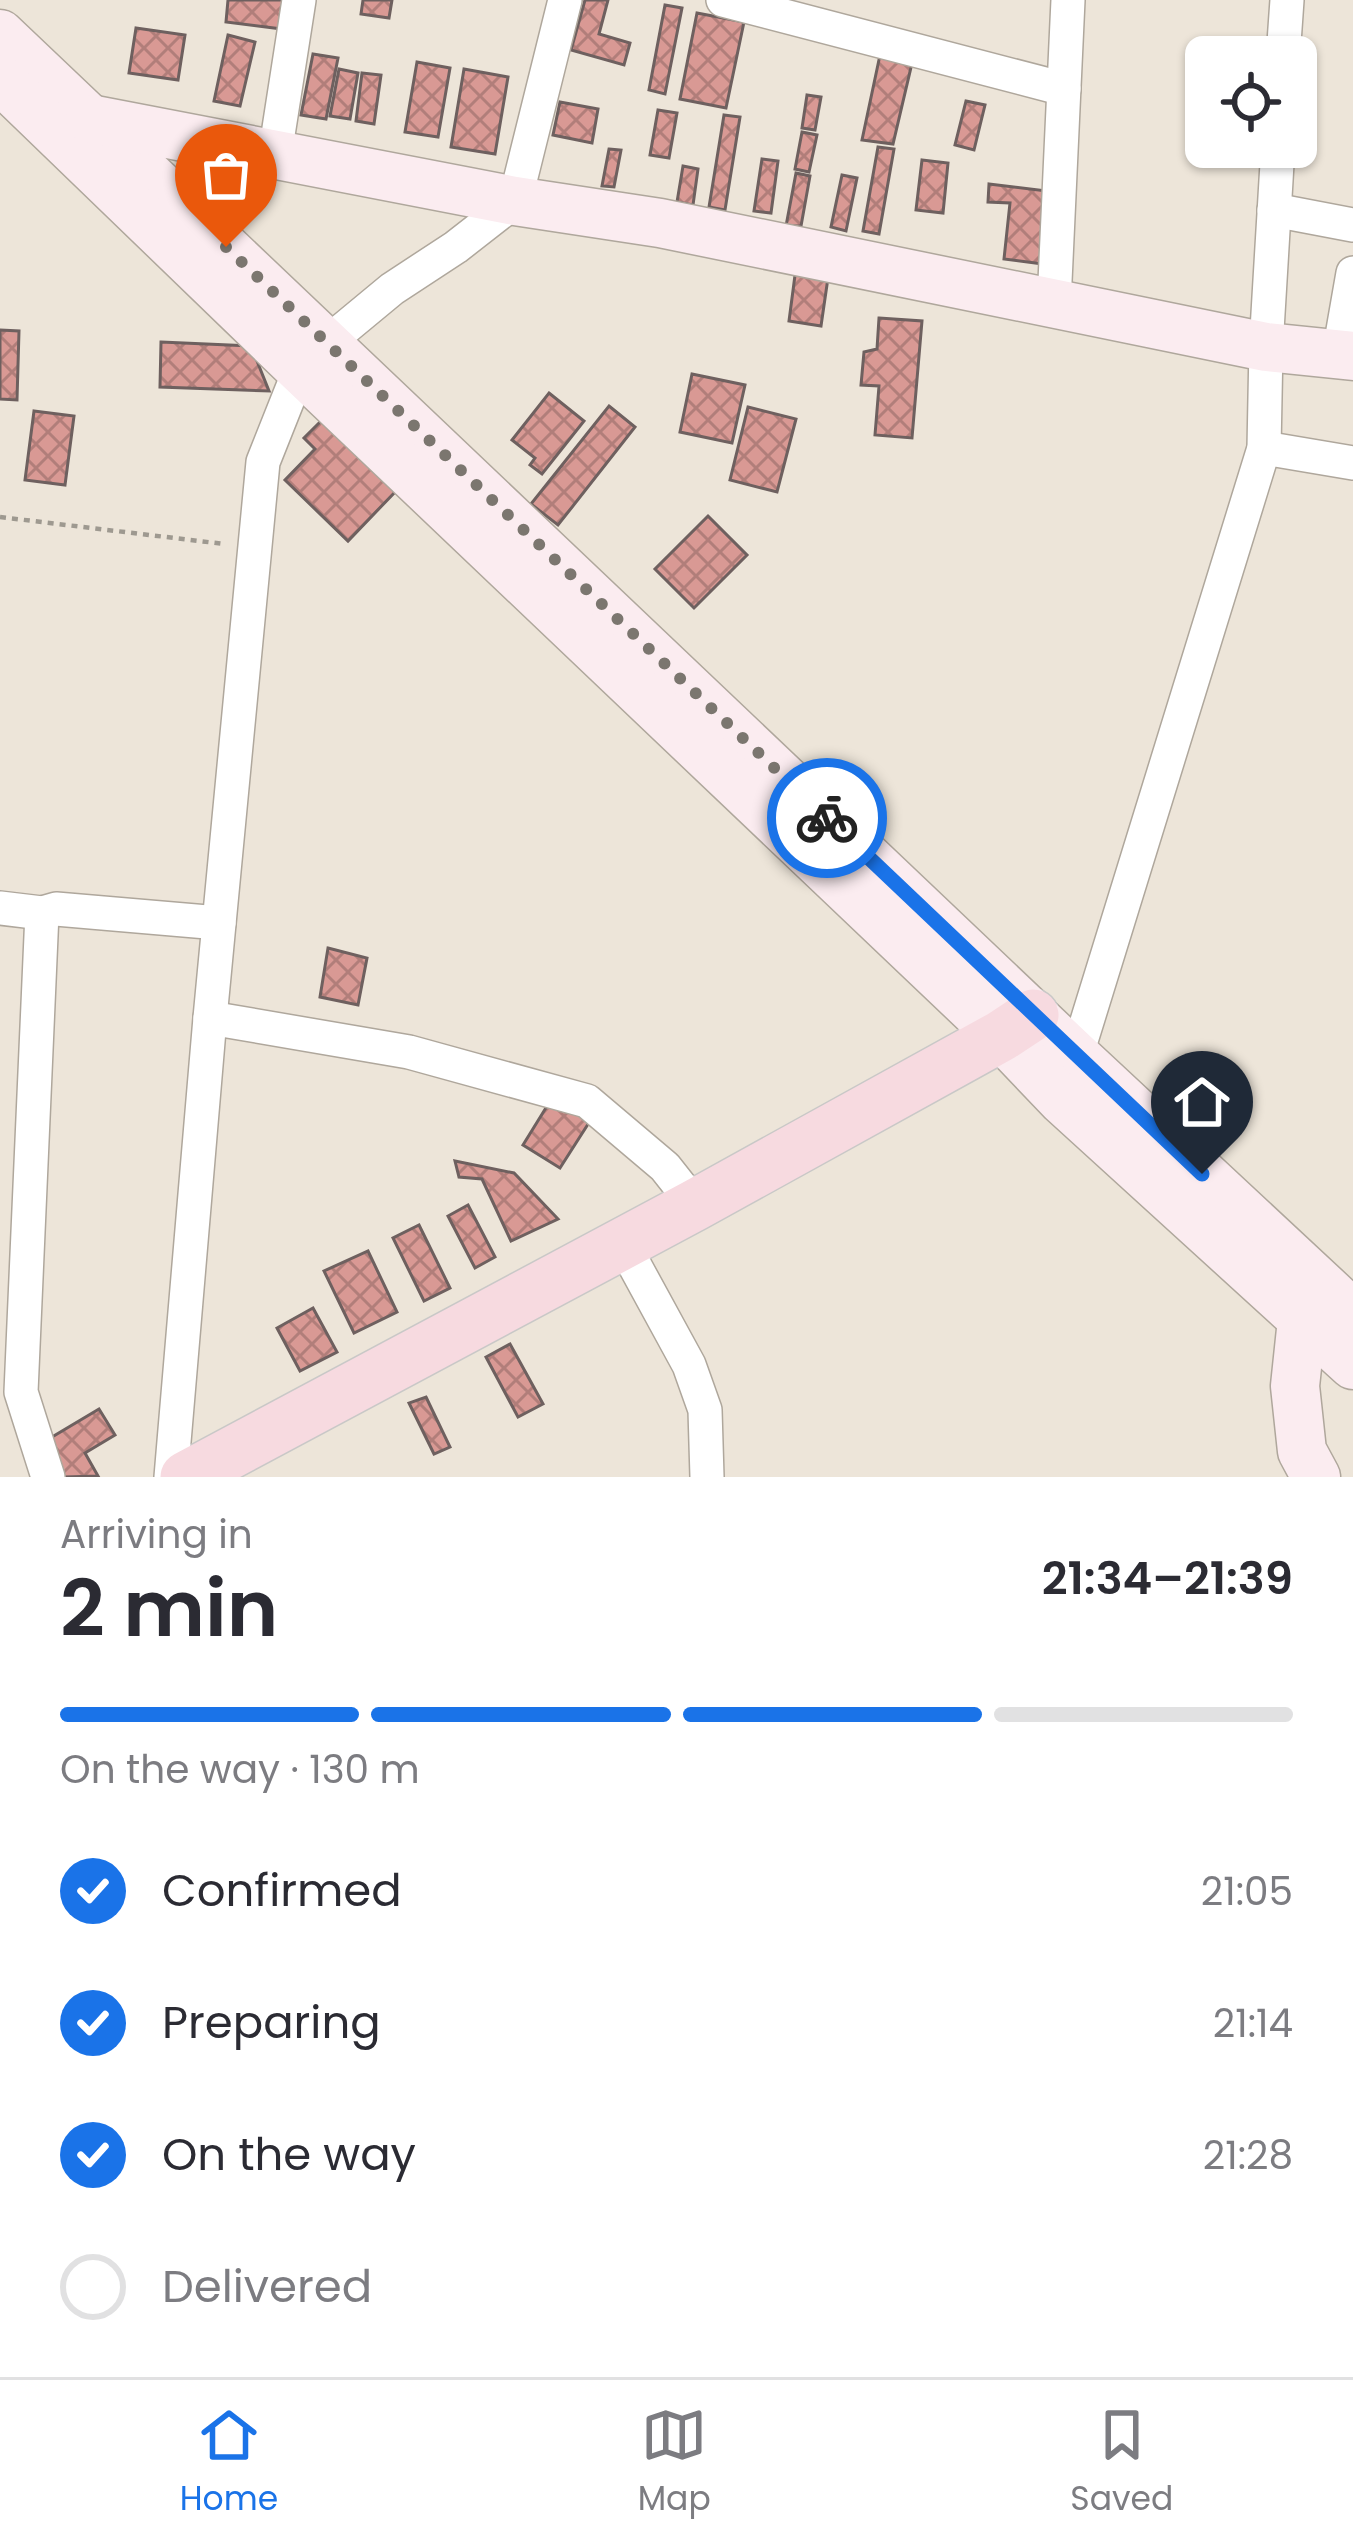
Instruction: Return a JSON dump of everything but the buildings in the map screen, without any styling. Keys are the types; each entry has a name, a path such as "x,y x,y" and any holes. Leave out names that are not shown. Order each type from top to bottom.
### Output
{"main road":[{"path":"0,34 91,120 314,356"},
{"path":"15,94 91,120 515,201 659,223 1266,347 1346,354"},
{"path":"15,94 314,356 1069,1078 1327,1309 1353,1365"},
{"path":"186,1477 695,1205 1017,1025"},
{"path":"1316,1477 1302,1451 1295,1385 1327,1309"}],"street":[{"path":"275,154 298,0"},
{"path":"171,1477 263,462 314,356 392,290 515,201 565,0"},
{"path":"723,0 1064,89"},
{"path":"1054,303 1068,0"},
{"path":"1284,36 1287,0"},
{"path":"1069,1078 1264,448 1277,168"},
{"path":"1274,210 1353,225"},
{"path":"1346,354 1353,273"},
{"path":"1264,448 1353,463"},
{"path":"0,908 219,923"},
{"path":"42,914 21,1392 47,1477"},
{"path":"210,1018 409,1052 587,1101 665,1167 695,1205"},
{"path":"623,1244 695,1380 705,1410 707,1477"}],"path":[{"path":"0,517 253,547"}],"way so far":[{"path":"226,247 827,818"}],"route":[{"path":"827,818 1202,1174"}]}
